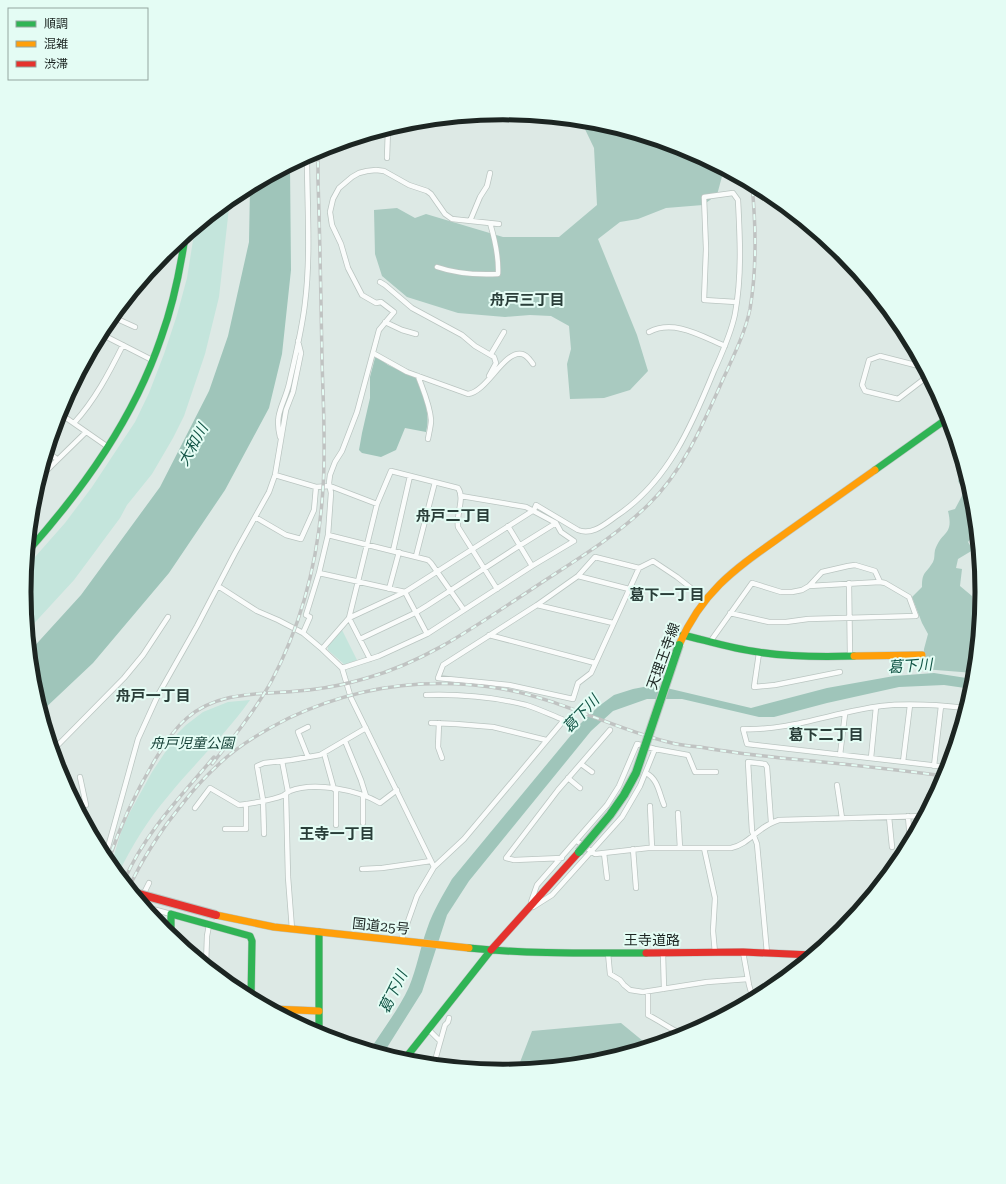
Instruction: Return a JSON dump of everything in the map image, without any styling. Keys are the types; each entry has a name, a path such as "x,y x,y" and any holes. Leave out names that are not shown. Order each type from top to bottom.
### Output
{"main road":[{"path":"34,545 43,535 108,447 144,381 171,307 179,275 184,245"},
{"name":"天理王寺線","path":"491,950 579,852 616,809 627,792 643,756 679,645 691,619 705,599 722,580 748,560 943,422"},
{"path":"683,636 759,653 799,656 922,655"},
{"name":"国道25号","path":"141,894 257,924 491,950"},
{"path":"171,928 171,914 248,934 251,938 251,991"},
{"path":"319,932 319,1027"},
{"path":"408,1054 491,950"},
{"name":"王寺道路","path":"491,950 575,953 743,952 804,955"},
{"path":"285,1010 319,1011"}],"street":[{"path":"387,158 388,134"},
{"path":"108,849 141,730 158,694 194,631 269,492 275,475 280,440 278,414 289,386 305,303 307,273 307,163"},
{"path":"303,634 310,617 306,615 319,573 328,535 331,493 329,479 357,412 380,330 394,312 381,302 376,303 362,295 348,268 341,244 334,231 331,219 331,204 333,199 339,188 359,173 376,170 384,172 408,185 427,191 431,194 444,214 452,219 499,224"},
{"path":"470,221 480,197 487,186 490,173"},
{"path":"322,649 348,618 405,592 534,510 536,505 578,530 588,532 596,529 638,499 651,487 660,476 683,440 711,381 732,327 736,302 740,259 738,200 733,193 704,197 706,257 704,300 736,302"},
{"path":"437,266 460,273 483,275 498,274 498,257 490,223"},
{"path":"380,282 415,310 462,335 475,346 491,354 496,360 496,363 487,382"},
{"path":"118,320 135,327"},
{"path":"385,322 402,330 416,334"},
{"path":"649,332 663,327 676,328 697,334 724,346"},
{"path":"491,354 504,332"},
{"path":"106,337 152,360"},
{"path":"74,424 88,408 123,346"},
{"path":"373,353 406,372 468,394 476,391 487,382 506,361 515,355 524,355 533,364"},
{"path":"917,365 880,356 869,360 862,385 865,391 898,399 924,379"},
{"path":"418,376 425,394 430,415 428,439"},
{"path":"65,417 108,447"},
{"path":"47,469 86,432"},
{"path":"51,455 57,459"},
{"path":"370,659 348,618 377,504 391,471 458,488 461,496 457,515 458,527 473,548 497,589"},
{"path":"275,475 316,487 330,486 377,504"},
{"path":"389,589 410,476"},
{"path":"416,556 435,482"},
{"path":"255,517 286,535 301,539 314,510 316,487"},
{"path":"342,668 387,653 427,634 532,566 574,541 561,532 556,524 534,510 519,505 461,496"},
{"path":"360,639 415,613 484,568 556,524"},
{"path":"508,526 532,566"},
{"path":"328,535 428,560 464,610"},
{"path":"638,568 591,673 578,683 573,699 509,685 438,678 443,665 537,605 578,576 595,557 638,568 653,561 677,577 705,599"},
{"path":"710,642 752,582 781,592 792,592 802,590 809,586 822,572 855,565 875,571 880,582"},
{"path":"319,573 405,592"},
{"path":"578,576 629,589"},
{"path":"849,583 850,656"},
{"path":"730,613 769,622 786,622 808,619 916,616 909,597 885,583 849,583 809,586"},
{"path":"218,586 258,611 303,634 342,668 351,698 434,867"},
{"path":"405,592 427,634"},
{"path":"537,605 613,623"},
{"path":"57,746 124,678 143,655 168,617"},
{"path":"489,635 595,663"},
{"path":"759,653 754,687 775,685 840,672"},
{"path":"404,941 417,896 434,867 464,839 564,720 513,702 461,695 426,695"},
{"path":"903,762 910,705"},
{"path":"941,767 747,744 743,729 757,730 780,728 876,707 910,705 960,708"},
{"path":"934,766 940,706"},
{"path":"871,758 876,707"},
{"path":"840,755 844,714"},
{"path":"431,723 493,727 546,740"},
{"path":"439,723 438,747 442,758"},
{"path":"308,727 298,732 308,757"},
{"path":"264,834 263,800 257,766 264,763 308,757 324,753 366,728"},
{"path":"562,858 514,860 506,858 568,778 610,730"},
{"path":"345,741 361,780 364,795 363,824"},
{"path":"528,910 537,885 578,841 620,786 636,744 688,755 695,772 716,772"},
{"path":"528,910 552,895 592,852 622,816 640,786 655,749"},
{"path":"324,753 335,789 336,825"},
{"path":"282,761 287,793 288,876 292,929"},
{"path":"767,953 757,844 752,831 748,762 765,764 767,767 771,822"},
{"path":"581,764 592,772"},
{"path":"646,773 652,776 655,780 664,805"},
{"path":"80,777 86,805 82,806"},
{"path":"568,778 580,788"},
{"path":"837,785 842,818"},
{"path":"195,808 210,788 236,804 246,804 281,797 287,793 312,788 350,791 364,795 380,803 397,790"},
{"path":"226,829 246,829 246,804"},
{"path":"650,806 652,848"},
{"path":"678,813 680,848"},
{"path":"908,816 909,832"},
{"path":"578,841 595,854 652,848 736,847 743,844 771,822 788,819 918,816"},
{"path":"889,817 892,847"},
{"path":"704,848 715,898 713,926 715,953"},
{"path":"633,849 636,888"},
{"path":"604,853 607,878"},
{"path":"362,869 382,868 431,861"},
{"path":"142,896 149,883"},
{"path":"154,909 171,914"},
{"path":"206,958 209,925"},
{"path":"743,952 751,993"},
{"path":"608,953 610,974 620,980 630,990 648,992 707,982 748,979"},
{"path":"663,953 664,989"},
{"path":"648,992 648,1016 664,1023 675,1031"},
{"path":"435,1059 445,1025 449,1018"},
{"path":"428,1029 440,1041"}],"green space":[{"path":"229,209 219,297 205,354 184,416 152,474 127,505 120,518 74,580 32,625 32,560 65,523 92,487 135,422 149,393 164,354 187,278 194,236"},
{"path":"342,630 357,660 345,665 328,650 328,645"},
{"name":"舟戸児童公園","path":"250,700 231,725 161,804 147,823 121,868 113,857 122,829 152,772 178,733 186,725 203,712 228,702"}],"shaded area":[{"path":"584,127 625,136 655,145 684,156 723,174 717,195 703,205 666,208 638,219 620,222 598,239 637,335 648,371 630,390 604,398 570,399 567,364 571,349 569,326 551,316 530,315 505,317 458,313 407,297 382,276 375,254 374,210 397,208 415,218 426,214 503,237 559,237 597,205 594,148"},
{"path":"960,475 966,500 971,530 972,537 968,542 973,550 958,559 956,568 962,569 960,586 972,596 974,623 968,673 923,669 924,649 928,634 912,597 922,587 924,575 933,562 935,550 948,529 948,511 955,509 964,492 958,481"},
{"path":"621,1023 644,1042 595,1055 565,1060 520,1063 532,1031"}],"water":[{"name":"大和川","path":"290,171 291,270 282,354 269,408 225,490 169,573 93,663 46,708 34,646 81,595 160,487 209,391 228,336 249,242 250,194"},
{"path":"377,357 388,365 416,378 424,398 428,418 426,432 405,428 396,450 381,457 362,453 359,450 370,398 370,377 375,358"},
{"path":"934,673 967,678 965,688 944,685 899,687 827,703 774,717 759,717 682,699 647,699 613,711 591,731 469,881 447,915 422,992 386,1049 373,1046 396,1011 409,987 429,922 452,879 581,723 599,706 614,695 633,689 654,685 751,708 827,688 894,676"}],"railway":[{"path":"212,764 258,704 282,659 292,636 308,588 318,538 324,472 318,158"},
{"path":"111,854 130,807 158,755 171,735 179,726 201,708 216,701 249,694 300,691 342,685 389,671 430,653 469,630 604,541 620,530 648,505 672,477 692,445 732,360 745,327 750,309 755,263 752,192"},
{"path":"132,882 146,855 172,817 203,780 233,752 270,728 315,707 367,691 393,687 420,684 447,684 475,685 503,689 565,706 647,736 676,744 751,755 938,775"},
{"path":"127,876 142,847 164,816 214,757"}],"traffic: fast":[{"path":"34,545 88,477 122,424 137,396 150,368 173,301 184,245"},
{"path":"875,470 943,422"},
{"path":"683,635 720,645 770,654 854,656"},
{"path":"579,852 610,815 624,795 636,773 679,645"},
{"path":"171,928 171,914 250,936 252,941 251,991"},
{"path":"319,932 319,1027"},
{"path":"469,948 535,952 646,953"},
{"path":"408,1054 491,950"}],"traffic: slow":[{"path":"679,645 700,608 725,579 755,555 875,470"},
{"path":"854,656 922,655"},
{"path":"216,915 274,927 469,948"},
{"path":"283,1009 319,1011"}],"traffic: jam":[{"path":"491,950 579,852"},
{"path":"141,895 216,915"},
{"path":"646,953 743,952 804,955"}],"district":[{"name":"舟戸三丁目","path":"527,300"},
{"name":"舟戸二丁目","path":"453,516"},
{"name":"葛下一丁目","path":"667,595"},
{"name":"舟戸一丁目","path":"153,696"},
{"name":"葛下二丁目","path":"826,735"},
{"name":"王寺一丁目","path":"337,834"}],"water label":[{"name":"葛下川","path":"910,666"},
{"name":"葛下川","path":"581,714"},
{"name":"葛下川","path":"393,992"}]}
